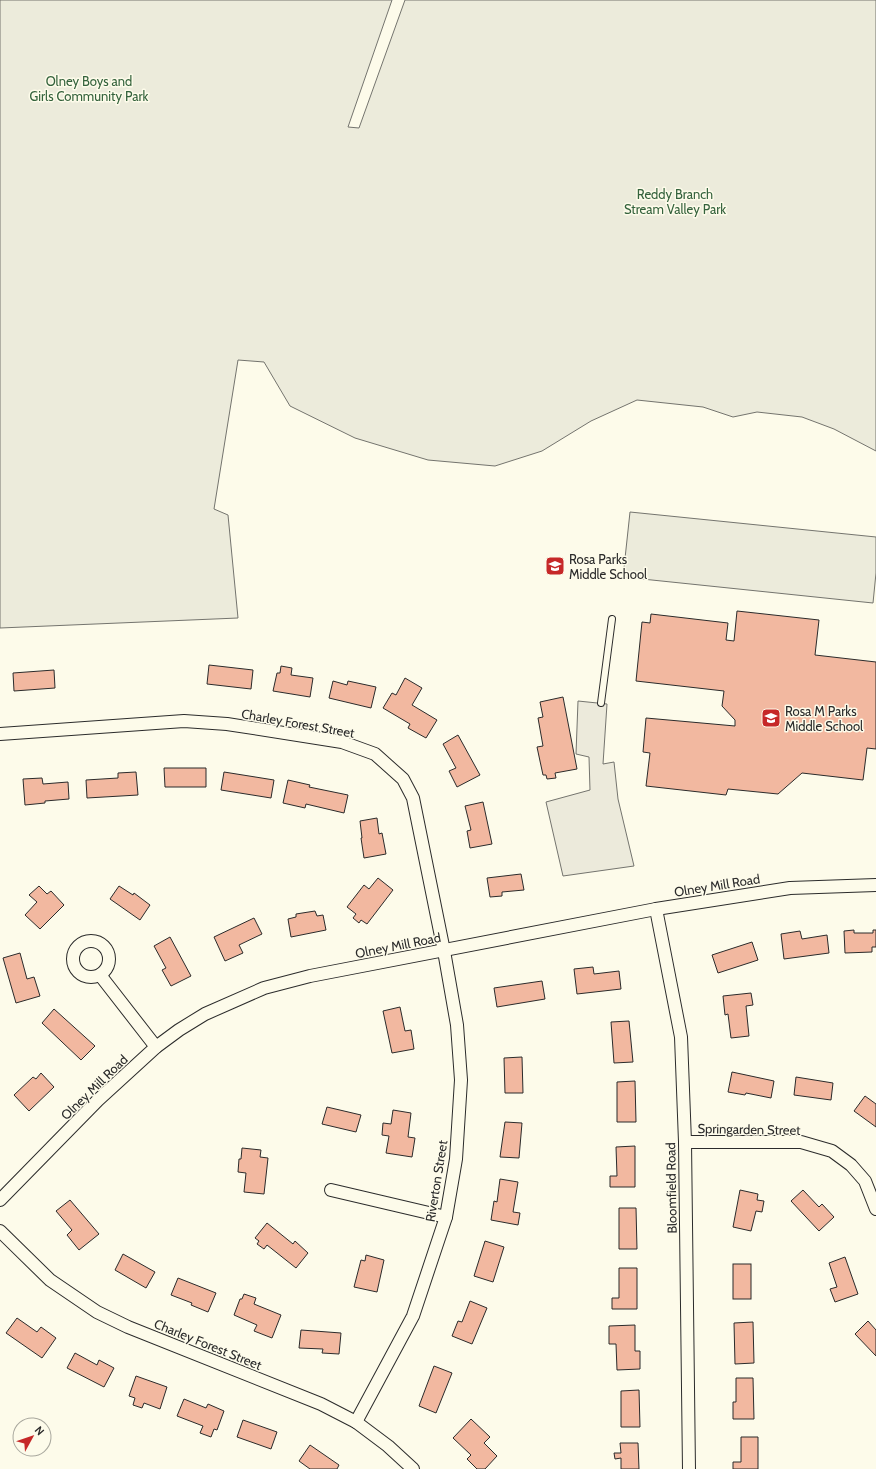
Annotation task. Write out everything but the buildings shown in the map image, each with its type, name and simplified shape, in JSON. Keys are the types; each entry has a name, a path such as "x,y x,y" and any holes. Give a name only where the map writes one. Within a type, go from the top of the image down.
{"street":[{"name":"Charley Forest Street","path":"0,734 184,721 227,724 342,742 375,754 403,779 413,798 444,951"},
{"name":"Olney Mill Road","path":"0,1200 98,1100 156,1047 205,1014 264,988 310,976 656,909 790,888 876,885"},
{"name":"Bloomfield Road","path":"656,909 681,1037 685,1142 689,1469"},
{"name":"Riverton Street","path":"356,1422 413,1316 446,1216 456,1159 461,1080 457,1025 444,951"},
{"path":"100,975 156,1047"},
{"name":"Springarden Street","path":"685,1142 801,1142 832,1152 851,1165 865,1181 876,1209"},
{"path":"331,1190 446,1216"},
{"name":"Charley Forest Street","path":"0,1231 50,1280 97,1312 128,1327 321,1404 356,1422 388,1446 413,1469"}],"lane":[{"path":"601,703 612,619"}],"green space":[{"name":"Reddy Branch Stream Valley Park","path":"0,0 392,0 348,127 359,128 405,0 876,0 876,451 834,429 802,417 757,412 733,417 703,407 637,400 591,421 542,451 495,466 428,460 355,438 290,406 264,362 238,360 214,509 228,515 238,618 0,628"},
{"path":"630,512 876,537 876,573 873,603 623,577"}],"shaded area":[{"path":"578,701 607,704 603,764 614,762 618,799 634,866 563,876 546,802 590,790 589,757 576,754"}],"place":[{"name":"Rosa Parks Middle School","path":"555,566"},
{"name":"Rosa M Parks Middle School","path":"771,718"}],"park label":[{"name":"Olney Boys and Girls Community Park","path":"89,88"}]}
